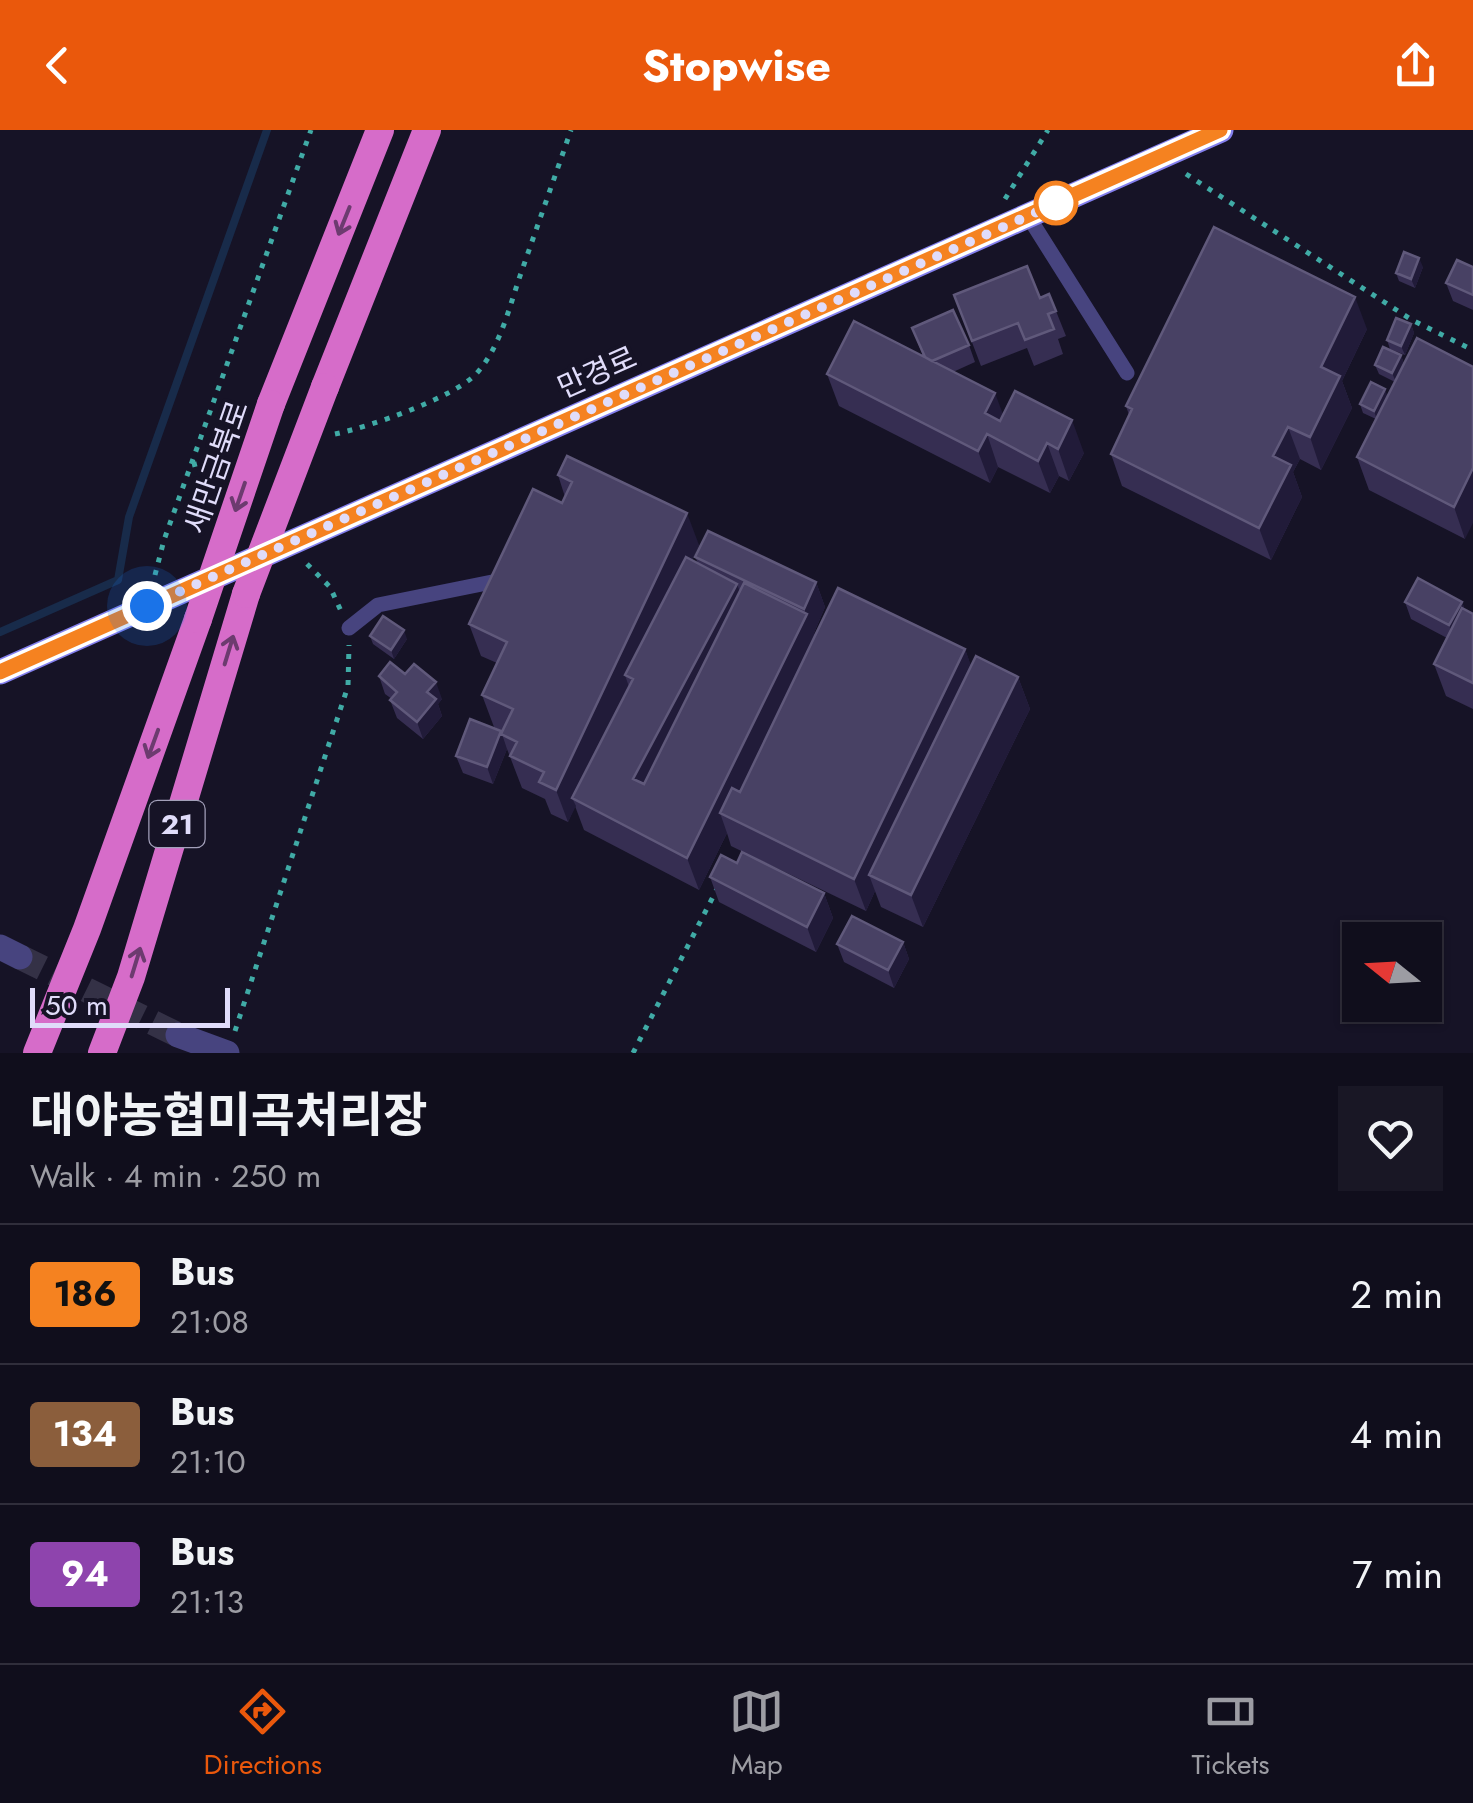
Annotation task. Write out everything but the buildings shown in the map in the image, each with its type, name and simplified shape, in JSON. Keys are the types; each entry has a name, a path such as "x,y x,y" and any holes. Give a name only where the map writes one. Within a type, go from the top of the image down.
{"highway":[{"name":"새만금북로","path":"37,1053 87,929 271,404 380,130"},
{"name":"21","path":"102,1053 131,977 246,594 427,130"}],"main road":[{"name":"만경로","path":"0,672 1220,130"}],"street":[{"path":"178,1035 230,1044"}],"lane":[{"path":"1028,216 1127,373"},
{"path":"349,628 378,605 492,582"}],"path":[{"path":"147,606 164,540 311,130"},
{"path":"330,435 364,428 474,377 490,355 512,302 571,130"},
{"path":"996,231 1006,194 1048,130"},
{"path":"1163,154 1175,167 1412,320 1473,350"},
{"path":"192,465 243,452"},
{"path":"230,1044 348,686 349,628 330,587 287,545"},
{"path":"632,1053 721,880"}],"waterway":[{"path":"0,632 118,580 129,517 267,130"}],"tunnel":[{"path":"20,957 178,1035"}],"bus line":[{"name":"186","path":"0,672 1220,130"}],"route":[{"path":"147,606 1062,201 1056,203"}]}
